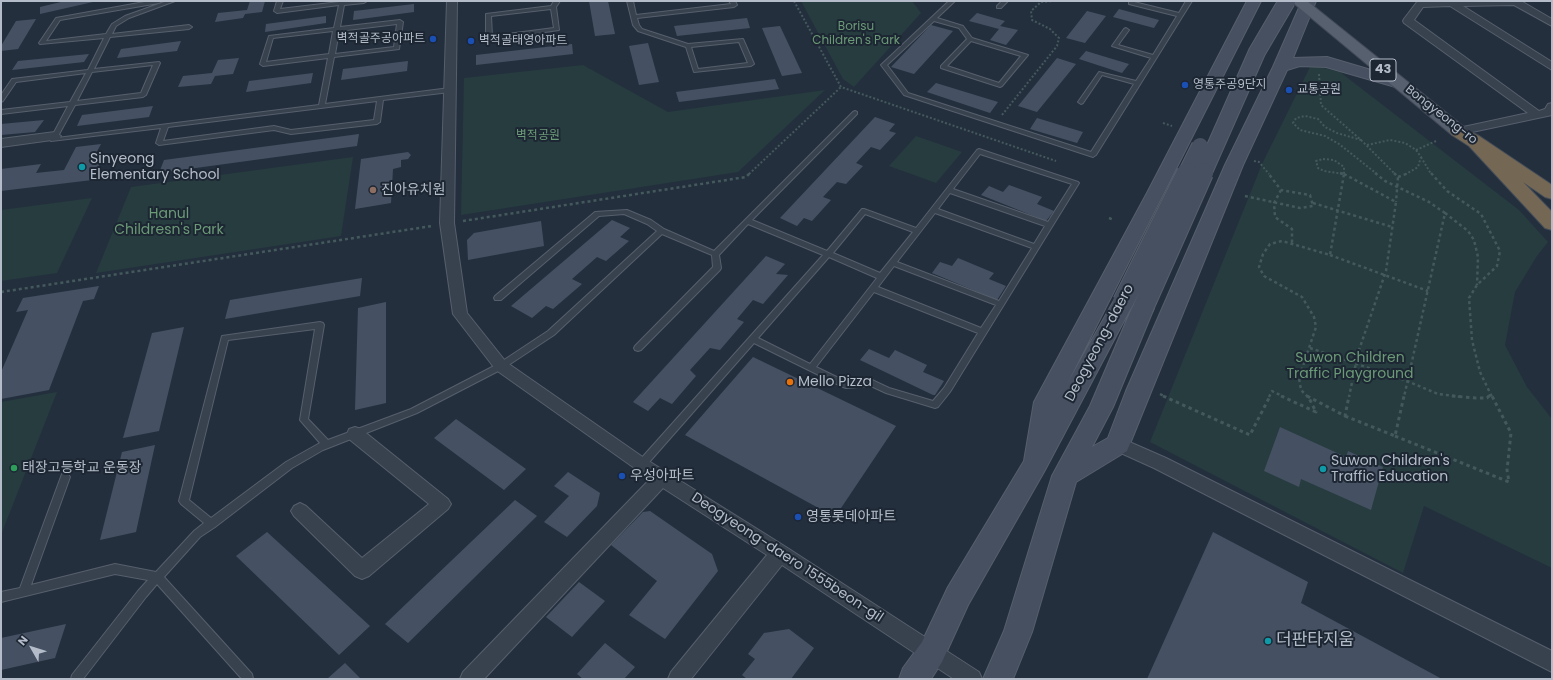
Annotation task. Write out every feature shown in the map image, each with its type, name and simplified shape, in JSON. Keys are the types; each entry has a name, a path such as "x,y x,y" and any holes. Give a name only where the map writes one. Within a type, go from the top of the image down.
{"highway":[{"name":"Bongyeong-ro","path":"1466,136 1552,193"},
{"path":"1466,136 1552,224"}],"main road":[{"path":"1036,463 1046,402 1156,193 1254,1"},
{"name":"Deogyeong-daero","path":"998,679 1018,632 1065,476 1101,407 1133,305 1247,50 1274,1"},
{"name":"Deogyeong-daero","path":"914,679 932,652 958,596 1036,463 1133,305 1257,52 1287,1"},
{"path":"1065,476 1118,444 1138,391 1234,165 1281,67 1305,4"},
{"name":"Bongyeong-ro","path":"1305,4 1399,83 1466,136"},
{"path":"1281,67 1298,61 1327,62 1399,83"}],"street":[{"name":"Deogyeong-daero 1555beon-gil","path":"452,1 447,223 460,314 501,366 641,465 780,553 972,679"},
{"path":"1538,114 1408,21 1420,4 1516,2 1552,23"},
{"path":"1452,3 1552,66"},
{"path":"1466,136 1548,112 1552,106"},
{"path":"1,143 54,136"},
{"path":"300,511 362,570 442,504 355,434"},
{"path":"1118,444 1160,463 1439,603 1552,662"},
{"path":"470,679 662,478"},
{"path":"678,679 780,553"}],"lane":[{"path":"114,8 117,1"},
{"path":"162,1 114,8 58,19 42,43 188,27"},
{"path":"172,1 127,17 114,25 106,36 52,140 450,90"},
{"path":"280,1 277,11 342,2 364,1"},
{"path":"554,7 488,15 489,38 557,29 554,7 557,1"},
{"path":"630,1 636,25 640,30 688,46 741,40 751,64 696,71 688,46"},
{"path":"634,17 734,4 732,1"},
{"path":"952,1 884,66 906,94 1093,155 1189,1"},
{"path":"999,8 1005,1"},
{"path":"1132,1 1131,3 1180,16"},
{"path":"322,106 342,2"},
{"path":"933,19 961,27 970,39 1025,56 1000,85 943,67 970,39"},
{"path":"400,22 397,48 332,56 263,64 271,37 400,22"},
{"path":"1126,30 1115,46 1154,57"},
{"path":"1,100 14,80 157,63 143,95 1,112"},
{"path":"1081,102 1102,73 1138,83"},
{"path":"165,126 159,143 274,128 291,132 376,122 380,99"},
{"path":"715,254 855,113"},
{"path":"752,339 811,368 846,385 872,383 886,390 935,405 947,390 1076,183 979,151 811,368"},
{"path":"949,190 1049,225"},
{"path":"934,210 1036,247"},
{"path":"641,465 828,254 864,211 918,231"},
{"path":"498,298 597,214 625,212 649,222 661,231 715,254"},
{"path":"747,221 882,276"},
{"path":"76,679 157,576 193,538 289,465 327,444 414,411 501,366 551,333 661,231"},
{"path":"638,348 717,268 715,254"},
{"path":"893,263 1000,304"},
{"path":"873,288 983,332"},
{"path":"212,524 184,501 224,338 320,325 304,420 327,444"},
{"path":"24,591 65,478"},
{"path":"1,597 115,569 157,576 248,678 247,679"}],"path":[{"path":"1319,67 1321,105 1331,115 1357,135 1398,177 1396,202 1384,275 1356,364 1344,416"},
{"path":"1361,140 1337,133 1325,127 1318,119 1305,116 1296,118 1293,124 1300,130 1325,136 1350,152 1364,166 1385,180 1429,202 1445,212 1468,230 1474,240 1478,257 1477,286"},
{"path":"1163,123 1172,126"},
{"path":"1367,145 1390,140 1405,143 1416,150 1431,174 1447,191 1481,214 1500,251 1497,266 1477,286 1469,298 1472,340 1480,372 1511,433 1507,470 1509,482 1344,416 1309,398 1301,390 1299,378 1316,327 1314,317 1302,296 1264,276 1259,267 1263,254 1270,244 1282,241 1330,255 1428,291"},
{"path":"1416,150 1436,141"},
{"path":"1398,177 1410,173 1418,167 1421,157"},
{"path":"1330,255 1344,174 1344,167 1334,160 1323,159 1316,162 1318,168 1324,171 1344,174 1396,202"},
{"path":"1245,196 1300,208 1313,206 1310,195 1281,190 1259,162 1254,160"},
{"path":"1281,190 1274,203 1275,217 1292,229 1292,244"},
{"path":"1312,202 1392,227"},
{"path":"1395,436 1445,212"},
{"path":"1109,218 1114,220"},
{"path":"1310,348 1407,381 1438,394 1487,398 1492,393"},
{"path":"1160,394 1250,435 1272,391 1316,412 1309,398"}],"green space":[{"name":"Borisu Children's Park","path":"801,1 912,1 921,13 854,87 843,79"},
{"name":"벽적공원","path":"583,65 668,112 825,90 738,172 461,215 464,78"},
{"name":"Suwon Children Traffic Playground","path":"1310,67 1319,67 1340,72 1519,210 1548,242 1537,256 1515,292 1505,345 1527,387 1552,419 1552,568 1424,506 1403,573 1150,442 1262,164"},
{"path":"916,136 962,152 936,183 889,166"},
{"name":"Hanul Childresn's Park","path":"353,157 341,236 96,273 131,187"},
{"path":"92,198 57,273 1,281 1,210"},
{"name":"태장고등학교 운동장","path":"57,392 1,535 1,402"}],"building":[{"path":"65,1 93,2 40,14 40,7"},
{"path":"250,1 265,1 262,12 245,14 243,18 215,22 218,13 247,10"},
{"path":"589,1 608,1 615,34 595,36"},
{"path":"414,4 414,12 353,20 354,11"},
{"path":"1119,9 1159,20 1154,28 1113,17"},
{"path":"1087,11 1106,16 1085,43 1066,38"},
{"path":"977,13 1005,21 1000,26 1018,30 1006,45 990,40 999,29 969,21"},
{"path":"326,16 326,23 265,32 266,24"},
{"path":"747,18 750,28 677,36 674,26"},
{"path":"36,19 18,49 1,51 1,46 16,21"},
{"path":"931,25 953,31 914,74 891,67"},
{"path":"780,26 802,73 782,76 762,28"},
{"path":"181,41 177,51 117,58 121,49"},
{"path":"648,43 659,82 639,85 629,46"},
{"path":"572,44 573,54 476,65 476,55"},
{"path":"1086,51 1129,64 1122,73 1079,59"},
{"path":"89,54 84,62 12,70 18,61"},
{"path":"239,58 233,74 215,76 211,84 178,87 183,76 212,73 218,60"},
{"path":"1057,58 1076,64 1037,112 1018,106"},
{"path":"408,61 407,71 341,80 343,69"},
{"path":"313,73 311,83 246,92 249,81"},
{"path":"775,79 779,89 679,102 676,92"},
{"path":"936,83 998,102 990,113 927,92"},
{"path":"153,106 149,117 77,126 82,115"},
{"path":"875,117 895,124 889,131 896,133 880,150 871,147 856,163 863,166 846,184 837,182 823,197 831,200 812,221 804,218 797,226 780,218"},
{"path":"1037,118 1083,132 1077,143 1030,129"},
{"path":"44,120 35,132 1,135 1,124"},
{"path":"359,134 357,146 159,173 164,160"},
{"name":"Sinyeong Elementary School","path":"101,144 94,157 104,155 92,180 1,191 1,169 41,164 36,173 64,170 76,147"},
{"path":"408,152 411,155 408,159 401,160 401,167 393,169 391,203 355,209 361,159"},
{"path":"1009,185 1042,197 1037,204 1054,211 1046,221 981,195 989,186 1003,192"},
{"path":"612,220 630,228 620,237 629,241 606,261 597,257 572,279 582,284 553,309 546,306 532,318 511,306"},
{"path":"541,221 544,246 468,260 467,240 474,233"},
{"path":"766,256 785,264 776,274 788,275 763,304 753,300 737,319 744,322 720,350 710,348 690,370 696,376 672,404 660,398 648,411 633,402"},
{"path":"958,258 994,273 989,279 1006,286 997,300 932,273 940,262 952,266"},
{"path":"362,278 360,296 225,319 230,300"},
{"path":"99,286 94,299 83,301 49,390 1,399 1,372 28,310 16,312 23,298"},
{"path":"386,302 386,403 355,410 358,308"},
{"path":"184,327 159,431 123,438 152,333"},
{"path":"869,349 889,358 895,350 927,365 923,372 944,381 935,395 933,395 860,360"},
{"path":"753,357 896,426 835,517 685,435"},
{"path":"456,419 526,469 504,490 434,438"},
{"name":"Suwon Children's Traffic Education","path":"1280,427 1346,457 1348,451 1383,467 1371,510 1301,479 1299,487 1264,471"},
{"path":"155,445 136,532 100,540 122,452"},
{"path":"568,472 600,493 597,506 567,537 544,522 569,496 554,486"},
{"path":"515,500 537,516 408,643 385,624"},
{"path":"650,511 712,554 718,571 665,639 629,615 657,581 611,545 643,512"},
{"path":"267,532 370,626 339,655 236,556"},
{"name":"더판타지움","path":"1213,532 1308,582 1301,603 1442,679 1147,679"},
{"path":"579,582 605,601 572,637 546,617"},
{"path":"66,624 55,658 1,670 1,638"},
{"path":"789,629 814,648 791,679 747,679 742,675 755,659 748,654 764,633"},
{"path":"605,643 635,667 624,679 583,679 577,674"},
{"path":"345,663 361,679 327,679"}],"place":[{"name":"벽적골주공아파트","path":"433,39"},
{"name":"벽적골태영아파트","path":"471,41"},
{"name":"영통주공9단지","path":"1185,85"},
{"name":"교통공원","path":"1289,90"},
{"name":"Sinyeong Elementary School","path":"82,167"},
{"name":"진아유치원","path":"373,190"},
{"name":"Mello Pizza","path":"790,382"},
{"name":"태장고등학교 운동장","path":"14,468"},
{"name":"Suwon Children's Traffic Education","path":"1323,469"},
{"name":"우성아파트","path":"622,476"},
{"name":"영통롯데아파트","path":"798,517"},
{"name":"더판타지움","path":"1268,641"}]}
